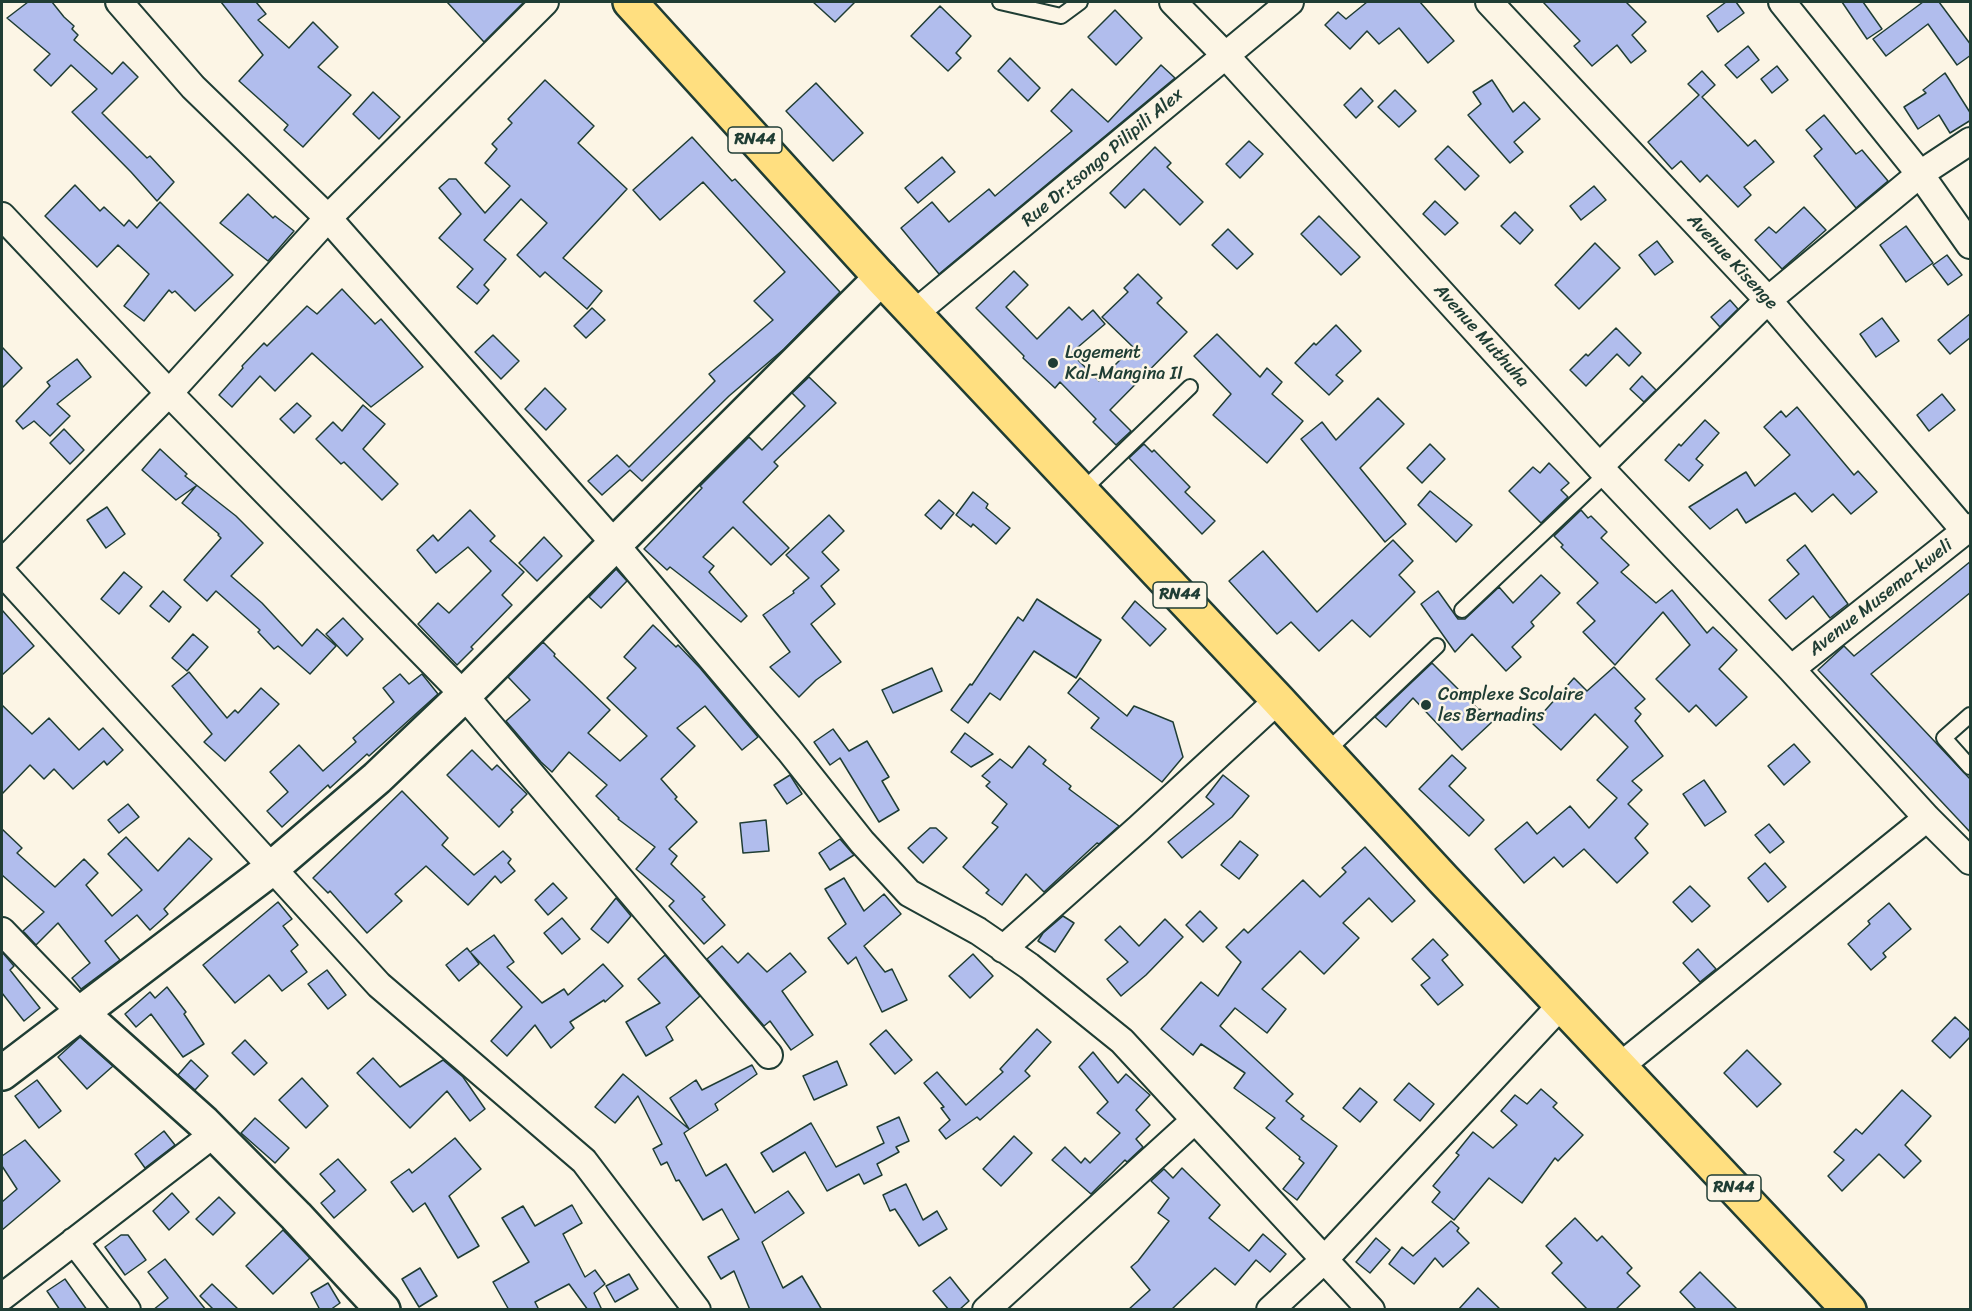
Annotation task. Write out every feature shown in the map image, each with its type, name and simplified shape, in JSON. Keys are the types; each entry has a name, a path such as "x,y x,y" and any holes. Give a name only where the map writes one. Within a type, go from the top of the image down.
{"main road":[{"name":"RN44","path":"630,2 881,278 1619,1067 1850,1310"}],"street":[{"path":"119,2 193,87 328,218 615,543 789,750 862,842 909,893 978,931 1029,966 1122,1041 1371,1310"},
{"path":"2,563 169,393 328,218 545,2"},
{"name":"Avenue Muthuha","path":"1173,2 1226,56 1603,470 1791,669 1927,818 1971,861"},
{"name":"Rue Dr.tsongo Pilipili Alex","path":"915,313 1290,2"},
{"name":"Avenue Kisenge","path":"1489,2 1768,300 1968,529"},
{"path":"1782,2 1920,174 1971,245"},
{"path":"1603,470 1768,300 1920,174 1971,141"},
{"path":"2,216 169,393 464,695 769,1055"},
{"path":"2,1073 272,868 377,778 464,695 881,278"},
{"name":"Avenue Musema-kweli","path":"1791,669 1968,529"},
{"path":"2,572 379,985 584,1161 697,1310"},
{"path":"1003,949 1140,828 1278,700"},
{"path":"1619,1067 1927,818"},
{"path":"2,931 81,1012 215,1133 383,1310"},
{"path":"1270,1310 1323,1260 1562,1004"},
{"path":"986,1310 1195,1120"},
{"path":"2,1297 215,1133"},
{"path":"74,1241 127,1310"}],"lane":[{"path":"1000,2 1061,16 1080,2"},
{"path":"1082,491 1190,387"},
{"path":"1462,610 1603,470"},
{"path":"1326,752 1437,646"},
{"path":"1971,715 1944,738 1971,766"}],"building":[{"path":"28,2 52,2 74,26 72,29 78,35 74,40 112,74 123,62 138,77 102,113 147,158 150,156 174,182 157,201 72,112 97,89 71,65 51,86 34,70 50,54 7,18"},
{"path":"221,2 256,2 266,14 258,20 289,48 313,22 338,47 318,67 351,95 303,147 284,130 288,125 239,81 263,55"},
{"path":"447,2 524,2 484,42"},
{"path":"813,2 855,2 835,22"},
{"path":"1367,2 1420,2 1454,41 1428,63 1399,28 1379,44 1367,31 1350,49 1325,25 1338,12 1346,19"},
{"path":"1543,2 1626,2 1646,22 1632,35 1646,51 1631,63 1617,45 1592,66 1574,46 1580,41"},
{"path":"1726,2 1736,2 1744,13 1718,32 1707,16"},
{"path":"1842,2 1863,2 1882,29 1867,39"},
{"path":"1923,2 1939,2 1971,45 1971,55 1957,65 1928,24 1886,56 1873,39"},
{"path":"940,6 971,36 956,53 961,58 948,71 911,36"},
{"path":"1115,10 1142,38 1116,65 1088,37"},
{"path":"1748,46 1759,60 1737,78 1725,65"},
{"path":"1010,58 1040,88 1028,101 998,71"},
{"path":"1161,65 1175,78 939,274 901,228 932,202 949,222 989,189 995,196 1072,131 1051,111 1072,89 1108,122"},
{"path":"1777,66 1788,80 1772,93 1761,79"},
{"path":"1702,71 1715,85 1702,97 1748,146 1755,140 1774,162 1744,187 1751,195 1738,207 1707,175 1700,182 1681,161 1672,169 1648,142 1699,95 1688,84"},
{"path":"1945,73 1971,114 1971,120 1950,133 1939,115 1918,129 1904,107 1926,93 1923,90"},
{"path":"545,80 594,126 578,143 627,189 563,258 602,291 587,309 545,272 540,277 517,255 547,223 521,199 484,240 506,259 484,285 489,290 477,304 457,287 473,269 439,238 461,214 439,188 449,179 456,179 485,213 510,186 485,163 497,149 492,144 512,123 508,119"},
{"path":"1492,80 1513,112 1524,102 1540,119 1514,142 1523,152 1510,163 1468,115 1481,104 1473,92"},
{"path":"816,83 863,133 833,161 786,111"},
{"path":"1361,88 1373,101 1356,118 1344,105"},
{"path":"1395,90 1416,111 1399,127 1378,107"},
{"path":"373,92 400,117 379,139 353,114"},
{"path":"1824,115 1856,154 1862,150 1888,181 1856,208 1814,156 1822,149 1806,130"},
{"path":"692,137 732,181 735,179 840,292 784,349 729,396 642,481 630,470 602,495 588,481 617,455 629,467 715,381 709,374 773,320 754,301 785,272 703,182 660,220 633,190"},
{"path":"1249,141 1263,154 1240,178 1226,164"},
{"path":"1448,146 1479,176 1465,190 1435,159"},
{"path":"1155,147 1171,163 1167,167 1203,202 1180,225 1144,189 1125,208 1110,193"},
{"path":"942,157 955,172 918,203 905,188"},
{"path":"75,185 100,211 104,207 124,226 129,220 137,228 160,202 233,275 195,311 175,291 172,293 169,290 144,321 124,306 149,274 118,245 97,267 45,216"},
{"path":"1594,186 1606,200 1581,220 1570,206"},
{"path":"248,194 273,218 275,216 294,231 268,261 220,223"},
{"path":"1435,201 1458,223 1445,235 1423,214"},
{"path":"1804,207 1826,230 1782,269 1755,240 1769,227 1776,233"},
{"path":"1515,212 1533,230 1520,244 1501,226"},
{"path":"1319,216 1360,257 1341,275 1301,234"},
{"path":"1906,226 1933,263 1906,282 1880,245"},
{"path":"1228,229 1253,254 1237,269 1212,245"},
{"path":"1657,241 1673,262 1655,275 1639,255"},
{"path":"1595,243 1620,268 1579,309 1555,285"},
{"path":"1947,255 1962,275 1948,285 1933,265"},
{"path":"1014,271 1028,285 1006,307 1037,339 1069,307 1082,320 1093,310 1105,324 1071,353 1099,381 1133,347 1102,317 1128,292 1124,288 1138,274 1162,298 1157,303 1187,332 1110,410 1131,431 1116,445 1093,422 1096,419 1060,382 1055,388 976,308"},
{"path":"342,289 375,324 381,319 423,367 371,407 312,353 275,391 260,376 232,407 219,395 264,343 267,346 307,306 317,314"},
{"path":"1730,300 1738,309 1720,327 1711,317"},
{"path":"592,308 605,320 586,338 574,326"},
{"path":"1971,313 1971,337 1950,354 1938,340"},
{"path":"1882,318 1899,341 1876,357 1860,334"},
{"path":"1336,325 1361,351 1336,375 1343,381 1329,395 1295,363"},
{"path":"1616,328 1641,353 1629,366 1617,354 1586,386 1570,370"},
{"path":"1217,334 1260,377 1267,368 1282,382 1272,394 1303,421 1267,463 1213,415 1231,394 1194,356"},
{"path":"493,335 519,361 501,379 475,352"},
{"path":"2,347 22,368 2,388"},
{"path":"77,359 91,377 57,404 70,416 50,436 34,421 23,429 16,421 50,386 47,382"},
{"path":"1642,376 1656,390 1644,402 1630,389"},
{"path":"809,377 836,403 774,462 778,466 743,502 789,548 771,565 733,527 703,557 714,566 709,572 747,616 741,622 670,567 667,570 644,549 702,488 700,486 749,437 762,450 805,406 792,393"},
{"path":"545,388 566,409 546,430 525,409"},
{"path":"1942,394 1955,410 1929,431 1917,415"},
{"path":"1378,398 1404,424 1360,468 1406,524 1385,542 1301,439 1322,422 1336,440"},
{"path":"297,403 311,416 294,433 280,419"},
{"path":"363,405 385,424 363,449 398,484 382,500 344,462 341,464 316,439 333,422 342,431"},
{"path":"1797,407 1854,475 1858,471 1877,492 1851,514 1833,494 1812,512 1795,493 1746,523 1737,509 1710,529 1689,507 1746,472 1755,486 1790,455 1764,427 1781,411 1786,417"},
{"path":"1705,420 1719,433 1696,459 1703,465 1689,481 1665,460"},
{"path":"64,429 84,450 70,464 50,443"},
{"path":"1144,444 1152,452 1154,450 1190,487 1185,492 1215,521 1202,534 1129,458"},
{"path":"1430,444 1445,459 1422,483 1407,468"},
{"path":"160,449 187,474 185,476 236,516 263,543 231,576 262,603 302,646 317,629 336,646 310,674 278,646 274,649 258,632 260,630 216,591 207,601 184,580 221,538 182,503 196,486 176,500 142,470"},
{"path":"1549,463 1569,483 1561,490 1568,497 1541,523 1509,491 1533,467 1540,473"},
{"path":"1430,491 1472,525 1456,542 1418,505"},
{"path":"973,492 988,504 986,508 1010,528 996,544 973,524 971,527 956,515"},
{"path":"939,500 954,513 941,529 925,515"},
{"path":"107,507 125,534 106,548 87,520"},
{"path":"470,510 495,536 490,541 524,572 502,595 512,605 471,647 473,649 457,665 418,624 438,603 449,613 491,571 468,547 436,573 417,550 433,535 438,541"},
{"path":"1581,510 1588,518 1591,516 1607,532 1601,538 1629,565 1621,572 1656,603 1672,590 1707,633 1713,627 1737,650 1719,669 1747,697 1716,726 1696,705 1689,712 1656,679 1690,645 1663,612 1615,665 1583,632 1595,621 1577,603 1598,583 1561,547 1563,545 1554,536"},
{"path":"829,515 844,531 822,552 839,570 821,586 835,604 811,624 841,662 816,680 799,697 770,667 790,652 763,615 794,593 793,591 809,578 786,555"},
{"path":"544,537 562,556 537,581 519,563"},
{"path":"1393,540 1413,561 1399,575 1415,592 1370,637 1352,620 1319,651 1291,622 1277,634 1229,581 1263,551 1317,612"},
{"path":"1805,545 1848,604 1830,618 1813,596 1786,619 1769,600 1799,574 1787,560"},
{"path":"1971,561 1971,592 1871,674 1971,780 1971,833 1818,670 1844,646 1854,656"},
{"path":"616,569 627,581 601,608 589,597"},
{"path":"124,572 142,587 119,614 101,599"},
{"path":"1541,575 1560,593 1531,622 1534,626 1512,647 1521,657 1506,671 1472,634 1455,652 1421,604 1438,591 1458,619 1465,619 1499,587 1513,603"},
{"path":"163,591 181,607 169,622 150,606"},
{"path":"1037,599 1101,640 1076,678 1034,651 1000,700 990,693 968,723 951,710 970,684 972,685 1018,617 1023,621"},
{"path":"1135,601 1166,629 1150,646 1122,618"},
{"path":"2,610 34,646 2,675"},
{"path":"343,618 363,639 347,656 326,634"},
{"path":"653,625 676,647 678,645 700,668 758,737 742,750 705,706 677,728 695,746 661,779 677,797 675,799 697,822 669,849 677,856 671,864 705,897 702,899 725,925 704,944 669,906 674,901 636,869 655,847 618,819 596,796 607,785 569,752 552,772 506,721 530,700 508,677 543,642 555,654 554,656 610,710 588,733 620,761 647,736 607,698 636,668 624,657"},
{"path":"193,634 208,647 187,671 172,658"},
{"path":"1432,663 1493,721 1462,750 1413,698 1386,727 1375,717"},
{"path":"1614,667 1645,699 1635,708 1641,714 1635,721 1663,756 1632,781 1642,790 1628,804 1648,824 1635,838 1648,853 1617,883 1584,849 1563,867 1554,857 1524,883 1495,849 1527,822 1537,834 1570,806 1589,828 1617,798 1597,780 1628,747 1595,714 1561,750 1533,724 1574,678 1587,691"},
{"path":"932,668 942,691 893,713 882,690"},
{"path":"189,672 227,718 235,710 238,713 261,688 279,704 225,761 204,742 212,734 172,686"},
{"path":"400,674 409,684 422,674 438,694 369,756 367,754 330,788 328,785 282,827 267,811 288,792 270,772 299,745 323,771 356,742 353,738 394,702 383,688"},
{"path":"1080,678 1127,716 1134,706 1173,722 1183,757 1162,782 1091,728 1099,718 1068,693"},
{"path":"2,705 32,734 49,718 79,750 103,728 123,750 107,765 104,761 73,789 54,769 44,779 30,765 2,794"},
{"path":"833,729 849,751 867,741 889,777 882,781 899,810 879,822 840,758 830,765 814,742"},
{"path":"965,733 993,754 971,767 951,752"},
{"path":"1794,744 1810,762 1784,785 1768,766"},
{"path":"1029,746 1046,760 1043,764 1071,786 1069,789 1119,826 1044,892 1026,874 1002,905 986,893 989,890 963,867 998,827 992,823 1007,804 986,786 990,782 982,776 1000,759 1012,768"},
{"path":"472,750 492,770 497,765 527,794 511,810 513,812 499,827 447,775"},
{"path":"1452,755 1466,768 1449,786 1484,820 1469,836 1419,789"},
{"path":"790,775 802,794 787,804 774,785"},
{"path":"1223,775 1249,796 1232,817 1182,858 1168,842 1214,804 1206,797"},
{"path":"1704,780 1726,812 1705,826 1683,794"},
{"path":"402,791 448,838 442,845 474,875 503,851 511,859 508,863 515,871 501,883 495,876 468,905 426,866 395,894 402,901 367,933 330,891 328,893 313,878"},
{"path":"128,804 139,817 119,833 108,820"},
{"path":"766,820 769,851 743,853 740,823"},
{"path":"1769,824 1784,842 1770,853 1755,835"},
{"path":"930,828 936,828 947,838 923,863 908,848"},
{"path":"2,829 22,848 17,853 55,887 84,859 98,873 86,885 112,916 142,890 108,854 126,837 158,871 189,838 212,859 164,909 168,914 150,930 137,915 105,941 120,960 81,989 72,978 90,963 58,923 36,945 23,931 44,912 2,875"},
{"path":"840,839 854,855 830,870 819,853"},
{"path":"1240,841 1258,855 1239,879 1221,865"},
{"path":"1365,847 1415,901 1392,922 1369,898 1343,923 1359,938 1324,974 1300,951 1262,989 1286,1009 1267,1033 1235,1008 1220,1026 1293,1094 1286,1101 1304,1116 1301,1119 1337,1146 1297,1200 1283,1189 1304,1163 1266,1128 1275,1118 1234,1088 1245,1073 1201,1044 1193,1055 1161,1029 1201,982 1218,996 1241,962 1226,947 1244,929 1248,933 1303,880 1320,897 1346,872 1342,868"},
{"path":"1765,863 1786,887 1768,902 1748,878"},
{"path":"844,878 864,911 884,894 901,914 864,946 885,972 892,969 907,1000 882,1012 856,957 848,964 828,938 846,924 825,889"},
{"path":"553,883 567,898 548,915 535,900"},
{"path":"1690,886 1710,906 1692,922 1673,902"},
{"path":"616,898 631,916 608,943 591,929"},
{"path":"278,902 292,919 283,926 298,945 291,951 307,972 282,991 269,975 235,1003 203,965"},
{"path":"1889,903 1911,929 1883,953 1886,957 1871,970 1848,944 1870,924 1868,921"},
{"path":"1200,911 1217,928 1203,942 1186,925"},
{"path":"1063,916 1074,923 1055,952 1038,941 1043,933"},
{"path":"562,918 580,939 562,954 544,933"},
{"path":"1165,919 1183,937 1146,975 1121,996 1107,979 1128,962 1105,940 1120,926 1139,946"},
{"path":"494,935 514,962 507,967 542,1003 564,989 568,995 603,964 623,986 605,1002 604,1000 570,1022 574,1028 551,1048 535,1025 507,1056 491,1041 522,1007 471,953 479,964 459,981 446,965 467,948 470,952"},
{"path":"1433,939 1448,955 1442,960 1463,985 1438,1005 1421,985 1430,978 1412,959"},
{"path":"722,946 738,963 748,953 767,972 790,953 806,972 782,991 813,1035 791,1050 770,1021 764,1026 707,959"},
{"path":"1698,949 1716,969 1700,982 1683,963"},
{"path":"2,952 14,966 10,970 40,1008 24,1021 2,993"},
{"path":"973,954 993,976 970,998 949,976"},
{"path":"665,955 700,996 666,1027 673,1040 646,1056 626,1022 660,1003 638,979"},
{"path":"327,970 346,995 328,1009 308,984"},
{"path":"167,987 186,1012 184,1014 204,1044 183,1057 151,1014 136,1027 125,1014 150,992 155,998"},
{"path":"1955,1017 1971,1032 1971,1036 1950,1058 1932,1041"},
{"path":"1037,1029 1051,1042 1025,1071 1030,1076 980,1120 977,1117 946,1139 939,1130 950,1120 941,1108 944,1107 924,1083 937,1072 966,1105 1003,1072 1000,1069"},
{"path":"886,1030 912,1060 895,1074 870,1044"},
{"path":"80,1037 113,1066 87,1089 58,1057"},
{"path":"245,1040 267,1063 254,1075 232,1053"},
{"path":"1747,1050 1781,1084 1757,1107 1724,1073"},
{"path":"1093,1052 1118,1083 1126,1074 1150,1095 1136,1110 1150,1125 1136,1139 1143,1147 1127,1162 1125,1160 1091,1194 1052,1160 1065,1147 1081,1163 1085,1158 1090,1163 1120,1133 1097,1113 1108,1102 1079,1067"},
{"path":"373,1058 400,1087 443,1060 463,1077 485,1109 470,1121 447,1091 410,1128 357,1073"},
{"path":"191,1060 208,1076 195,1090 178,1075"},
{"path":"837,1061 847,1085 814,1100 803,1076"},
{"path":"752,1065 757,1074 715,1104 718,1110 684,1133 706,1176 726,1164 755,1213 788,1191 804,1213 762,1242 783,1288 802,1276 822,1310 750,1310 734,1271 721,1279 708,1257 739,1239 722,1209 703,1220 679,1180 676,1181 667,1162 661,1165 653,1149 662,1144 638,1096 615,1123 595,1107 623,1074 689,1129 670,1098 696,1080 702,1090"},
{"path":"302,1078 328,1106 306,1128 279,1100"},
{"path":"37,1080 61,1111 39,1128 15,1096"},
{"path":"1409,1083 1434,1104 1420,1121 1394,1100"},
{"path":"1360,1088 1377,1102 1360,1122 1343,1108"},
{"path":"1541,1089 1557,1103 1553,1107 1583,1135 1558,1161 1555,1158 1522,1203 1489,1178 1454,1220 1432,1202 1440,1192 1433,1186 1459,1155 1456,1153 1473,1132 1493,1148 1517,1125 1501,1111 1515,1095 1527,1104"},
{"path":"1902,1090 1931,1116 1905,1145 1921,1161 1904,1178 1879,1154 1842,1191 1828,1176 1844,1160 1834,1152 1856,1129 1862,1134"},
{"path":"899,1117 909,1141 896,1147 899,1152 877,1164 882,1175 864,1184 859,1174 827,1191 805,1152 773,1172 761,1153 811,1123 836,1167 884,1143 877,1127"},
{"path":"255,1118 289,1148 275,1163 241,1133"},
{"path":"164,1131 175,1145 145,1168 135,1154"},
{"path":"1014,1136 1032,1153 1001,1186 983,1169"},
{"path":"455,1138 481,1169 449,1196 479,1246 458,1258 425,1203 413,1212 391,1182 409,1169 412,1173"},
{"path":"25,1140 60,1181 2,1230 2,1202 17,1189 2,1166 2,1156"},
{"path":"338,1159 366,1190 334,1218 321,1203 335,1191 320,1174"},
{"path":"1182,1168 1220,1205 1209,1218 1249,1251 1263,1234 1286,1254 1270,1272 1256,1260 1235,1285 1215,1268 1171,1310 1128,1310 1150,1290 1131,1267 1169,1221 1158,1213 1169,1198 1151,1181 1164,1169 1173,1178"},
{"path":"906,1184 923,1220 937,1211 947,1229 919,1246 895,1209 890,1211 883,1195"},
{"path":"172,1193 189,1212 169,1230 153,1211"},
{"path":"219,1197 235,1213 213,1235 196,1219"},
{"path":"572,1205 582,1223 563,1234 585,1277 595,1270 605,1284 594,1293 602,1310 588,1310 569,1284 535,1302 539,1310 509,1310 493,1282 529,1262 502,1218 523,1206 535,1226"},
{"path":"1575,1218 1597,1241 1602,1236 1632,1268 1627,1273 1640,1286 1615,1310 1588,1310 1552,1273 1562,1263 1546,1246"},
{"path":"1451,1221 1469,1243 1443,1267 1435,1258 1414,1284 1389,1264 1402,1247 1413,1256"},
{"path":"283,1230 310,1258 273,1294 246,1266"},
{"path":"121,1235 128,1235 146,1260 125,1275 105,1247"},
{"path":"1376,1238 1390,1250 1370,1273 1356,1262"},
{"path":"165,1259 206,1310 153,1310 168,1298 148,1272"},
{"path":"420,1268 437,1296 419,1307 402,1279"},
{"path":"1700,1272 1738,1310 1697,1310 1680,1292"},
{"path":"629,1274 638,1289 615,1302 606,1286"},
{"path":"950,1277 969,1301 959,1310 949,1310 933,1291"},
{"path":"65,1279 87,1310 60,1310 47,1291"},
{"path":"328,1283 340,1303 330,1310 320,1310 311,1293"},
{"path":"212,1284 239,1310 214,1310 200,1296"},
{"path":"1478,1288 1501,1310 1458,1310"}],"place":[{"name":"Logement Kal-Mangina II","path":"1053,363"},
{"name":"Complexe Scolaire les Bernadins","path":"1426,705"}]}
